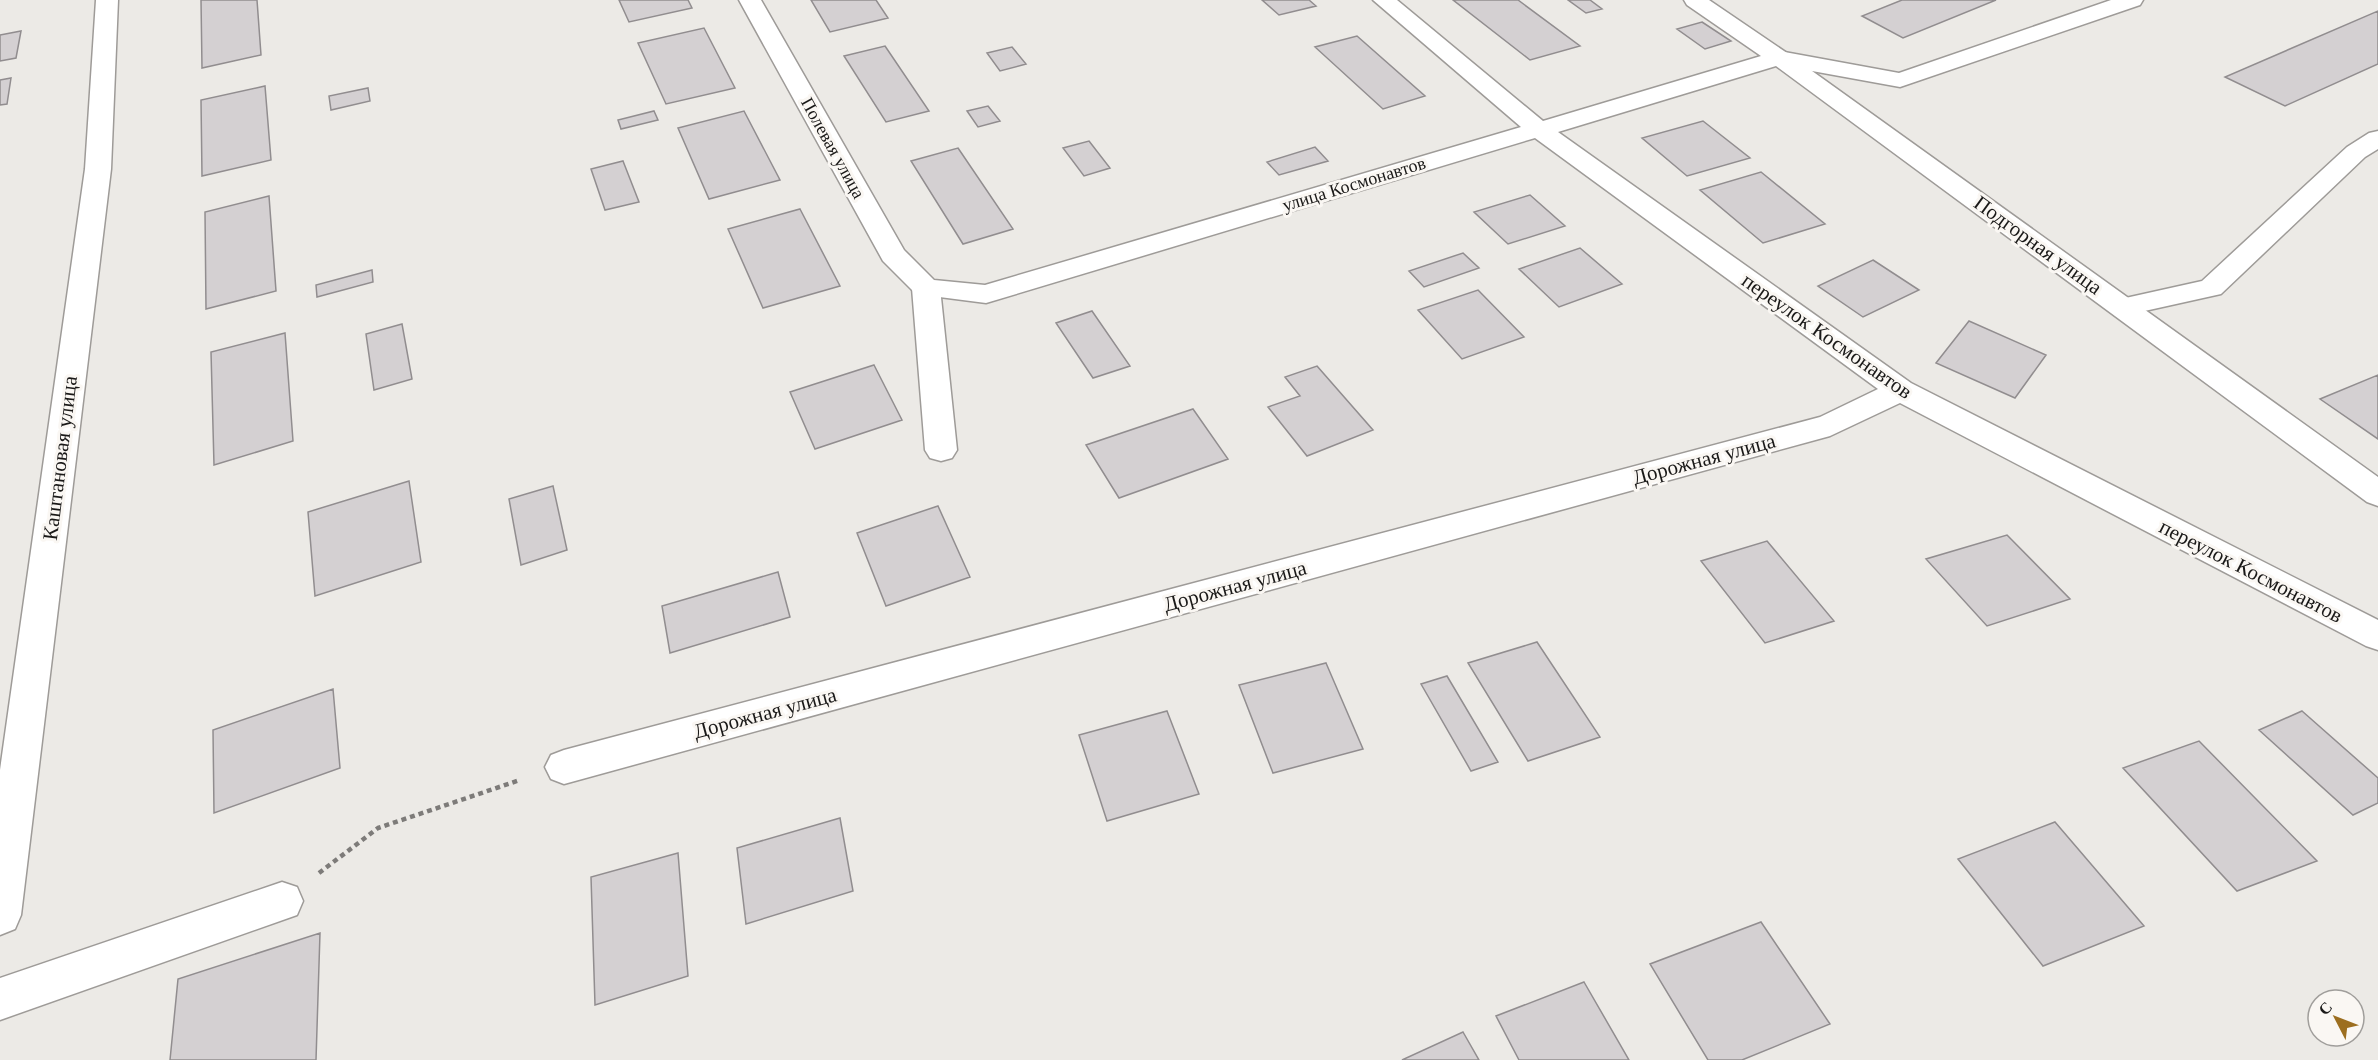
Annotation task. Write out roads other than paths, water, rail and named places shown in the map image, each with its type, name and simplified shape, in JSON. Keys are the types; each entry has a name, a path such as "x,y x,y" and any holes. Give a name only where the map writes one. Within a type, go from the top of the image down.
{"street":[{"name":"Каштановая улица","path":"0,915 98,169 107,0"},
{"name":"Полевая улица","path":"750,0 894,255 926,288"},
{"name":"переулок Космонавтов","path":"1384,0 1538,129 1900,390 2378,636"},
{"name":"Подгорная улица","path":"1695,0 1779,58 2378,494"},
{"path":"1779,58 1900,80 2132,0"},
{"name":"улица Космонавтов","path":"926,288 986,294 1779,58"},
{"path":"2122,307 2211,288 2356,152 2378,138"},
{"path":"926,288 941,450"},
{"name":"Дорожная улица","path":"564,767 1830,425 1900,390"},
{"path":"0,999 282,901"}]}
